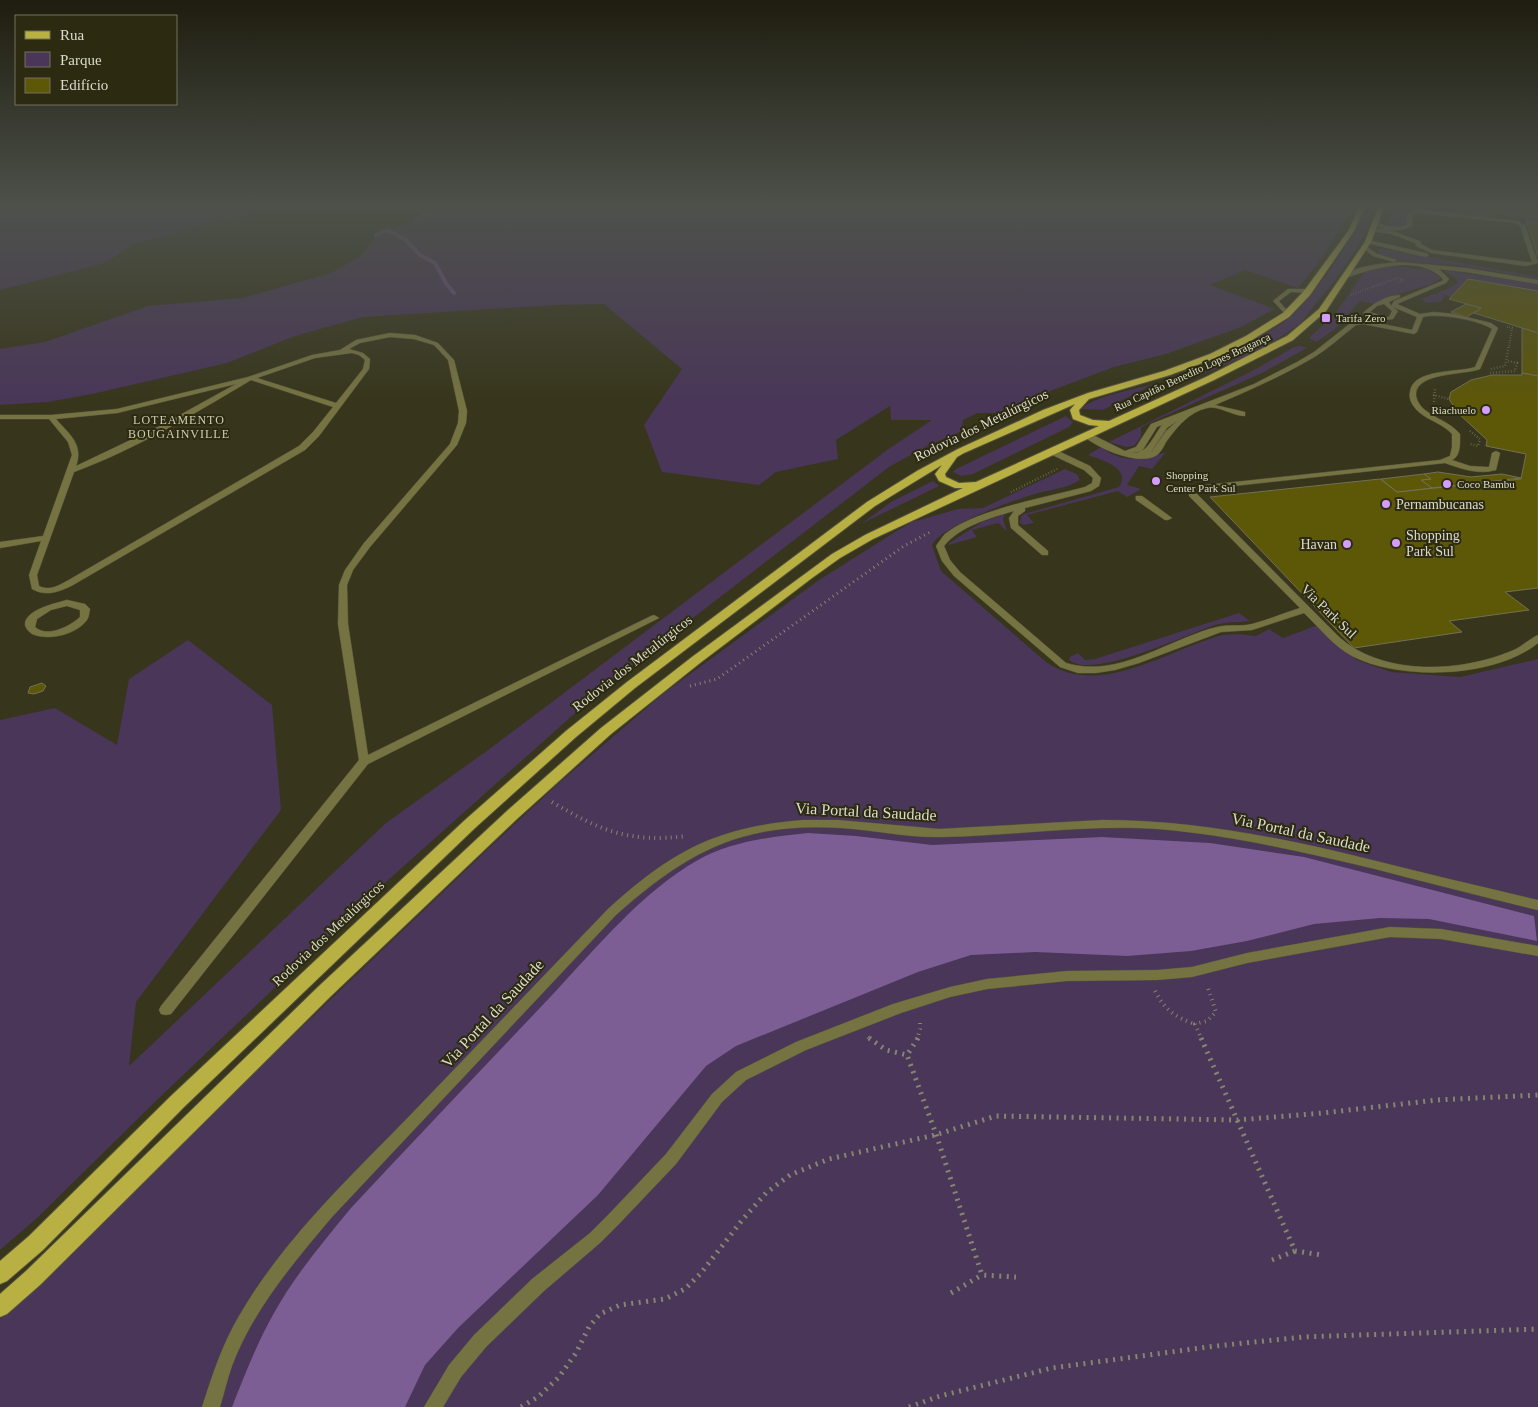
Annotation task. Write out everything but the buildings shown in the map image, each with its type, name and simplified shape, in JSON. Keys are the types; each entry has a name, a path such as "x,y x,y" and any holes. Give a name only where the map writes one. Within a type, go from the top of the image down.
{"main road":[{"name":"Rodovia dos Metalúrgicos","path":"0,1274 36,1243 178,1101 470,824 571,734 689,640 829,538 870,504 904,482 961,450 1046,412 1091,395 1167,374 1213,356 1249,338 1287,314 1309,290 1321,273"},
{"name":"Rua Capitão Benedito Lopes Bragança","path":"984,482 1211,378 1290,338 1322,311 1348,273"},
{"path":"1091,395 1076,406 1074,410 1076,417 1086,422 1098,424 1123,418"},
{"path":"961,450 943,469 940,474 942,479 958,486 984,482"},
{"path":"0,1307 40,1272 325,991 513,814 606,731 696,660 836,556 898,522 984,482"}],"street":[{"path":"1346,276 1352,273"},
{"path":"1439,273 1446,281 1396,302 1394,305 1422,315 1435,314 1486,323 1496,329 1478,368 1429,376 1419,381 1414,388 1414,397 1418,407 1449,427 1456,434 1455,454 1450,462 1475,469 1492,469 1496,453"},
{"path":"1482,273 1538,282"},
{"path":"1520,273 1538,276"},
{"path":"1287,314 1276,301 1290,290 1309,290"},
{"path":"1379,317 1387,304 1399,296 1414,295"},
{"path":"1407,298 1406,301 1422,315"},
{"path":"1387,304 1395,311 1391,318 1366,314 1375,305 1387,304"},
{"path":"1123,453 1139,449 1156,425 1256,385 1299,363 1316,353 1354,323 1363,322 1414,332 1422,315"},
{"path":"342,351 358,341 390,335 415,336 436,344 451,360 463,411 462,423 453,445 367,545 349,570 343,585 343,624 364,761"},
{"path":"0,417 51,417 116,411 250,378 314,356 342,351 360,354 368,360 368,364 338,406 310,441 288,458 70,583 54,590 40,590 33,582 33,575 76,455 75,449 67,436 51,417"},
{"path":"72,470 143,440 250,378 338,406"},
{"path":"1209,405 1242,414"},
{"path":"1086,435 1123,453 1140,457 1155,453 1185,414"},
{"path":"1051,451 1087,468 1095,474 1097,483"},
{"name":"Via Park Sul","path":"1450,462 1194,491 1306,609 1357,654 1376,661 1425,669 1452,669 1503,658 1525,650 1538,638"},
{"path":"994,514 1088,489 1097,483"},
{"path":"1016,513 1083,494 1090,491 1097,483"},
{"path":"1097,483 1031,498 958,530 946,537 940,544 940,549 946,561 961,578 1051,656 1070,668 1094,670 1111,668 1214,631 1252,627 1306,609"},
{"path":"1139,498 1168,518"},
{"path":"1032,504 1016,513 1012,521 1015,528 1045,553"},
{"path":"0,545 45,538"},
{"path":"54,590 58,605"},
{"path":"67,603 82,606 85,609 84,618 73,627 55,633 38,633 33,631 30,627 33,617 48,608 58,605 67,603"},
{"path":"166,1010 364,761 654,618"},
{"name":"Via Portal da Saudade","path":"211,1407 225,1360 241,1327 264,1290 328,1213 633,892 688,852 722,838 765,828 799,824 841,824 928,833 1106,824 1154,825 1291,844 1538,905"},
{"path":"434,1407 455,1371 480,1342 538,1285 614,1220 671,1159 717,1098 742,1076 801,1046 914,1002 959,990 1019,980 1067,976 1148,976 1201,970 1247,958 1390,932 1440,934 1538,951"}],"path":[{"path":"1486,371 1505,366 1507,361 1512,328 1503,326"},
{"path":"1489,373 1515,371 1517,363 1507,361"},
{"path":"1437,386 1433,399 1438,408"},
{"path":"1433,395 1449,399"},
{"path":"1466,431 1470,435"},
{"path":"1450,462 1465,461 1468,444 1478,446 1480,439"},
{"path":"550,801 590,825 606,832 624,836 659,839 689,836 713,830 722,838"},
{"path":"1148,976 1160,1001 1168,1011 1176,1018 1195,1024 1207,1021 1216,1012 1212,995 1201,970"},
{"path":"907,1055 913,1047 920,1029 920,1020 914,1002"},
{"path":"860,1023 868,1039 879,1047 887,1051 907,1055"},
{"path":"1195,1024 1295,1251"},
{"path":"907,1055 936,1134 982,1275"},
{"path":"521,1407 548,1390 562,1374 598,1316 614,1305 661,1300 684,1290 699,1275 743,1218 774,1186 792,1175 816,1165 936,1134 974,1120 996,1116 1238,1120 1323,1113 1427,1100 1538,1095"},
{"path":"1272,1260 1295,1251 1322,1254"},
{"path":"952,1293 982,1275 1016,1277"},
{"path":"909,1407 940,1396 1052,1368 1216,1346 1303,1337 1538,1329"}],"green space":[{"path":"0,273 67,273 0,290"},
{"path":"331,273 1239,273 1210,285 1275,309 1241,327 1166,354 1114,367 1053,390 1001,413 978,413 963,420 962,431 925,447 889,467 610,682 386,882 159,1098 36,1219 0,1250 0,720 55,708 117,745 129,679 188,640 272,705 281,810 136,1002 129,1066 386,823 488,750 887,450 932,420 891,420 890,406 836,440 838,459 776,472 759,485 662,472 644,425 682,369 604,304 555,305 363,317 295,336 227,363 92,394 48,402 0,405 0,349 45,342 148,306 242,298"},
{"path":"1253,273 1310,273 1298,288"},
{"path":"1327,273 1340,273 1301,322 1286,334 1259,349 1188,380 1210,363 1283,323 1294,314"},
{"path":"1363,273 1433,273 1441,278 1432,284 1391,296 1375,304 1360,301 1334,330 1316,342 1309,338 1335,314"},
{"path":"1447,273 1461,273 1538,284 1538,291 1468,279 1451,297 1444,295 1442,301 1427,303 1420,299 1458,283 1456,278"},
{"path":"1502,273 1514,273 1538,277 1538,279"},
{"path":"1301,346 1307,348 1262,373 1145,425 1141,428 1141,437 1134,446 1126,447 1109,442 1254,370 1294,347"},
{"path":"1154,384 1103,410 1082,409 1103,397"},
{"path":"1066,416 1073,422 1069,427 973,474 961,476 953,472 956,469"},
{"path":"1101,447 1117,456 1133,459 1141,459 1166,452 1152,469 1139,466 1127,485 1141,489 1127,497 1118,491 1027,515 1034,523 1024,525 1020,523 1021,516 1024,514 1119,487 1122,480 1118,470 1107,462 1088,455"},
{"path":"1065,469 1077,474 1080,480 1064,487 1025,497 963,522 938,538 932,545 941,571 1046,662 1067,672 1089,676 1111,674 1134,668 1222,635 1256,636 1269,629 1283,638 1318,625 1357,660 1391,672 1460,677 1538,659 1538,1407 0,1407 0,1319 21,1302 286,1042 560,782 664,693 819,580 895,532 912,522 958,509 983,508"},
{"path":"933,481 939,486 861,524 891,502"},
{"path":"1005,514 1003,519 1007,531 998,523 972,530 977,537 949,545 949,543 982,522"},
{"path":"1239,613 1250,621 1215,625 1118,660 1081,665 1069,660 1070,657 1078,653 1085,660 1095,659"}],"shaded area":[{"path":"808,833 856,836 932,845 1102,837 1210,843 1304,857 1534,916 1537,941 1429,919 1380,918 1314,924 1247,941 1191,951 1127,956 1035,952 971,955 918,972 736,1046 706,1066 598,1195 458,1328 425,1365 405,1407 232,1407 257,1347 274,1313 291,1285 320,1246 351,1208 622,921 658,887 698,860 738,844"}],"waterway":[{"path":"440,273 454,293"}],"place":[{"name":"Tarifa Zero","path":"1326,318"},
{"name":"Riachuelo","path":"1486,410"},
{"name":"Shopping Center Park Sul","path":"1156,481"},
{"name":"Coco Bambu","path":"1447,484"},
{"name":"Pernambucanas","path":"1386,504"},
{"name":"Shopping Park Sul","path":"1396,543"},
{"name":"Havan","path":"1347,544"}],"district":[{"name":"LOTEAMENTO BOUGAINVILLE","path":"179,427"}]}
